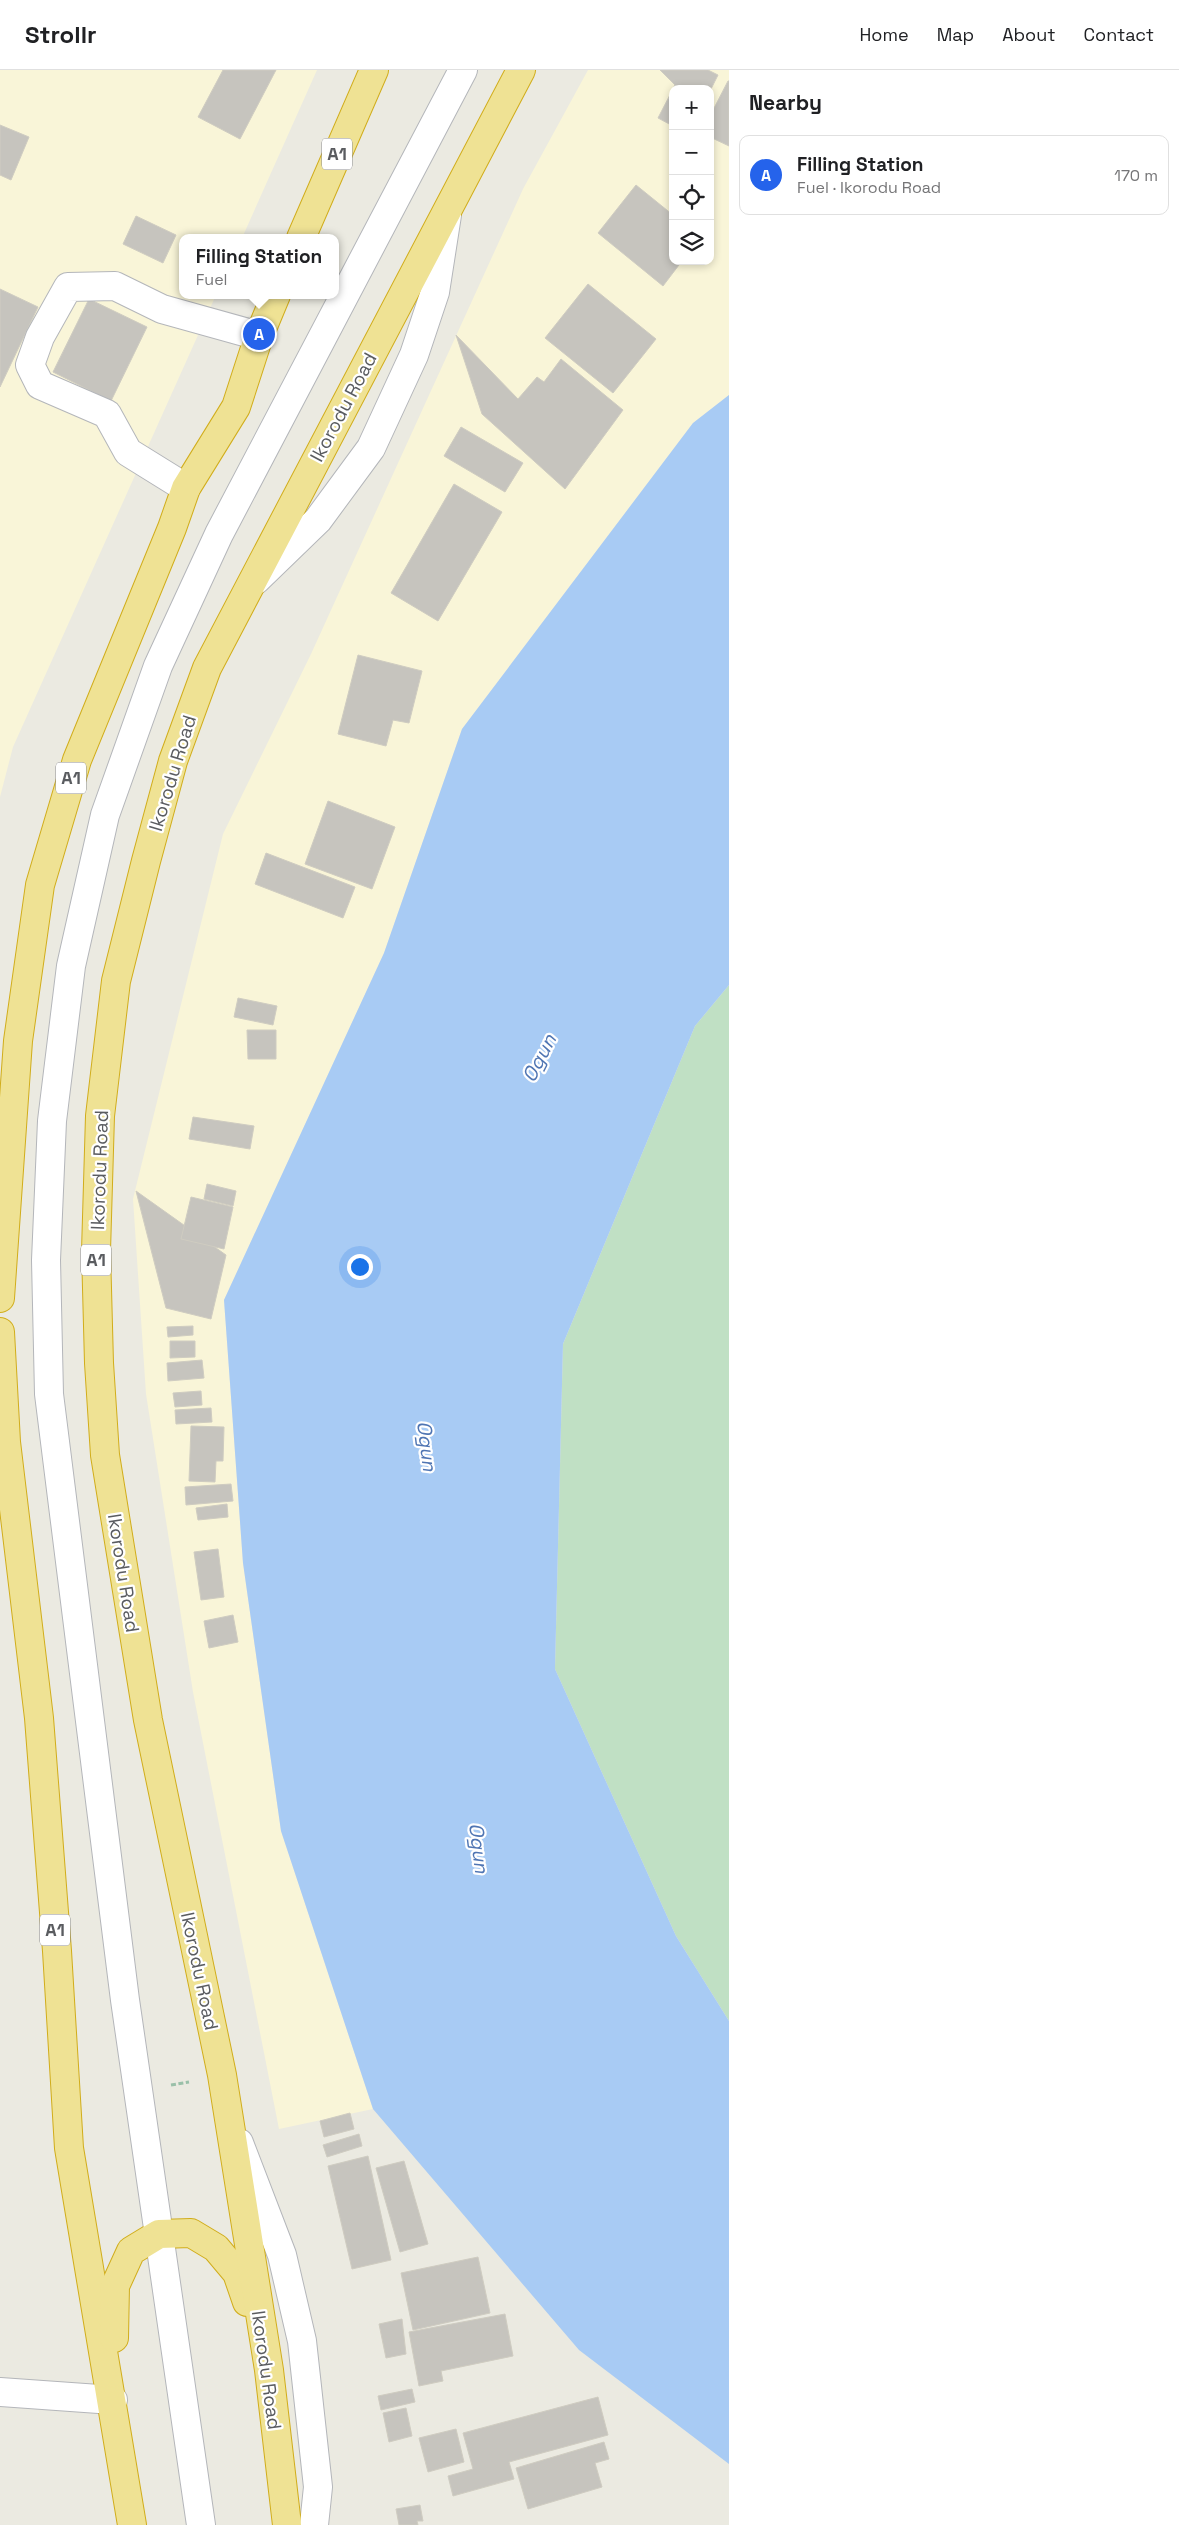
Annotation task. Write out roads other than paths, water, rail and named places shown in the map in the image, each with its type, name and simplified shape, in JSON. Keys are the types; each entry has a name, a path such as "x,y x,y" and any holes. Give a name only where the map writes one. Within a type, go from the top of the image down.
{"highway":[{"name":"A1","path":"303,234 374,70"},
{"name":"Ikorodu Road","path":"287,2525 269,2370 229,2116 148,1720 105,1455 99,1363 96,1251 100,1116 119,972 173,761 208,668 521,70"},
{"name":"A1","path":"0,1298 18,1041 40,886 77,760 172,528 186,488 236,407 259,336 274,299"},
{"name":"A1","path":"0,1332 3,1442 39,1718 57,1951 69,2148 113,2400 132,2525"},
{"path":"113,2400 115,2286 131,2251 158,2234 191,2233 216,2248 237,2273 269,2370"}],"street":[{"path":"201,2525 125,2000 49,1394 46,1260 52,1121 71,966 105,815 158,666 219,534 463,70"},
{"path":"250,586 318,520 371,448 414,355 435,292 448,208"},
{"path":"186,488 128,452 106,414 40,385 30,365 40,337 68,287 115,286 162,309 259,336"},
{"path":"229,2116 282,2255 302,2341 318,2487 314,2525"},
{"path":"0,2392 113,2400"}],"water":[{"name":"Ogun","path":"729,395 729,985 695,1026 563,1344 555,1669 676,1936 729,2021 729,2464 579,2350 373,2109 281,1831 243,1563 224,1300 384,953 462,729 693,423"}],"place":[{"name":"Filling Station","path":"259,334"}]}
